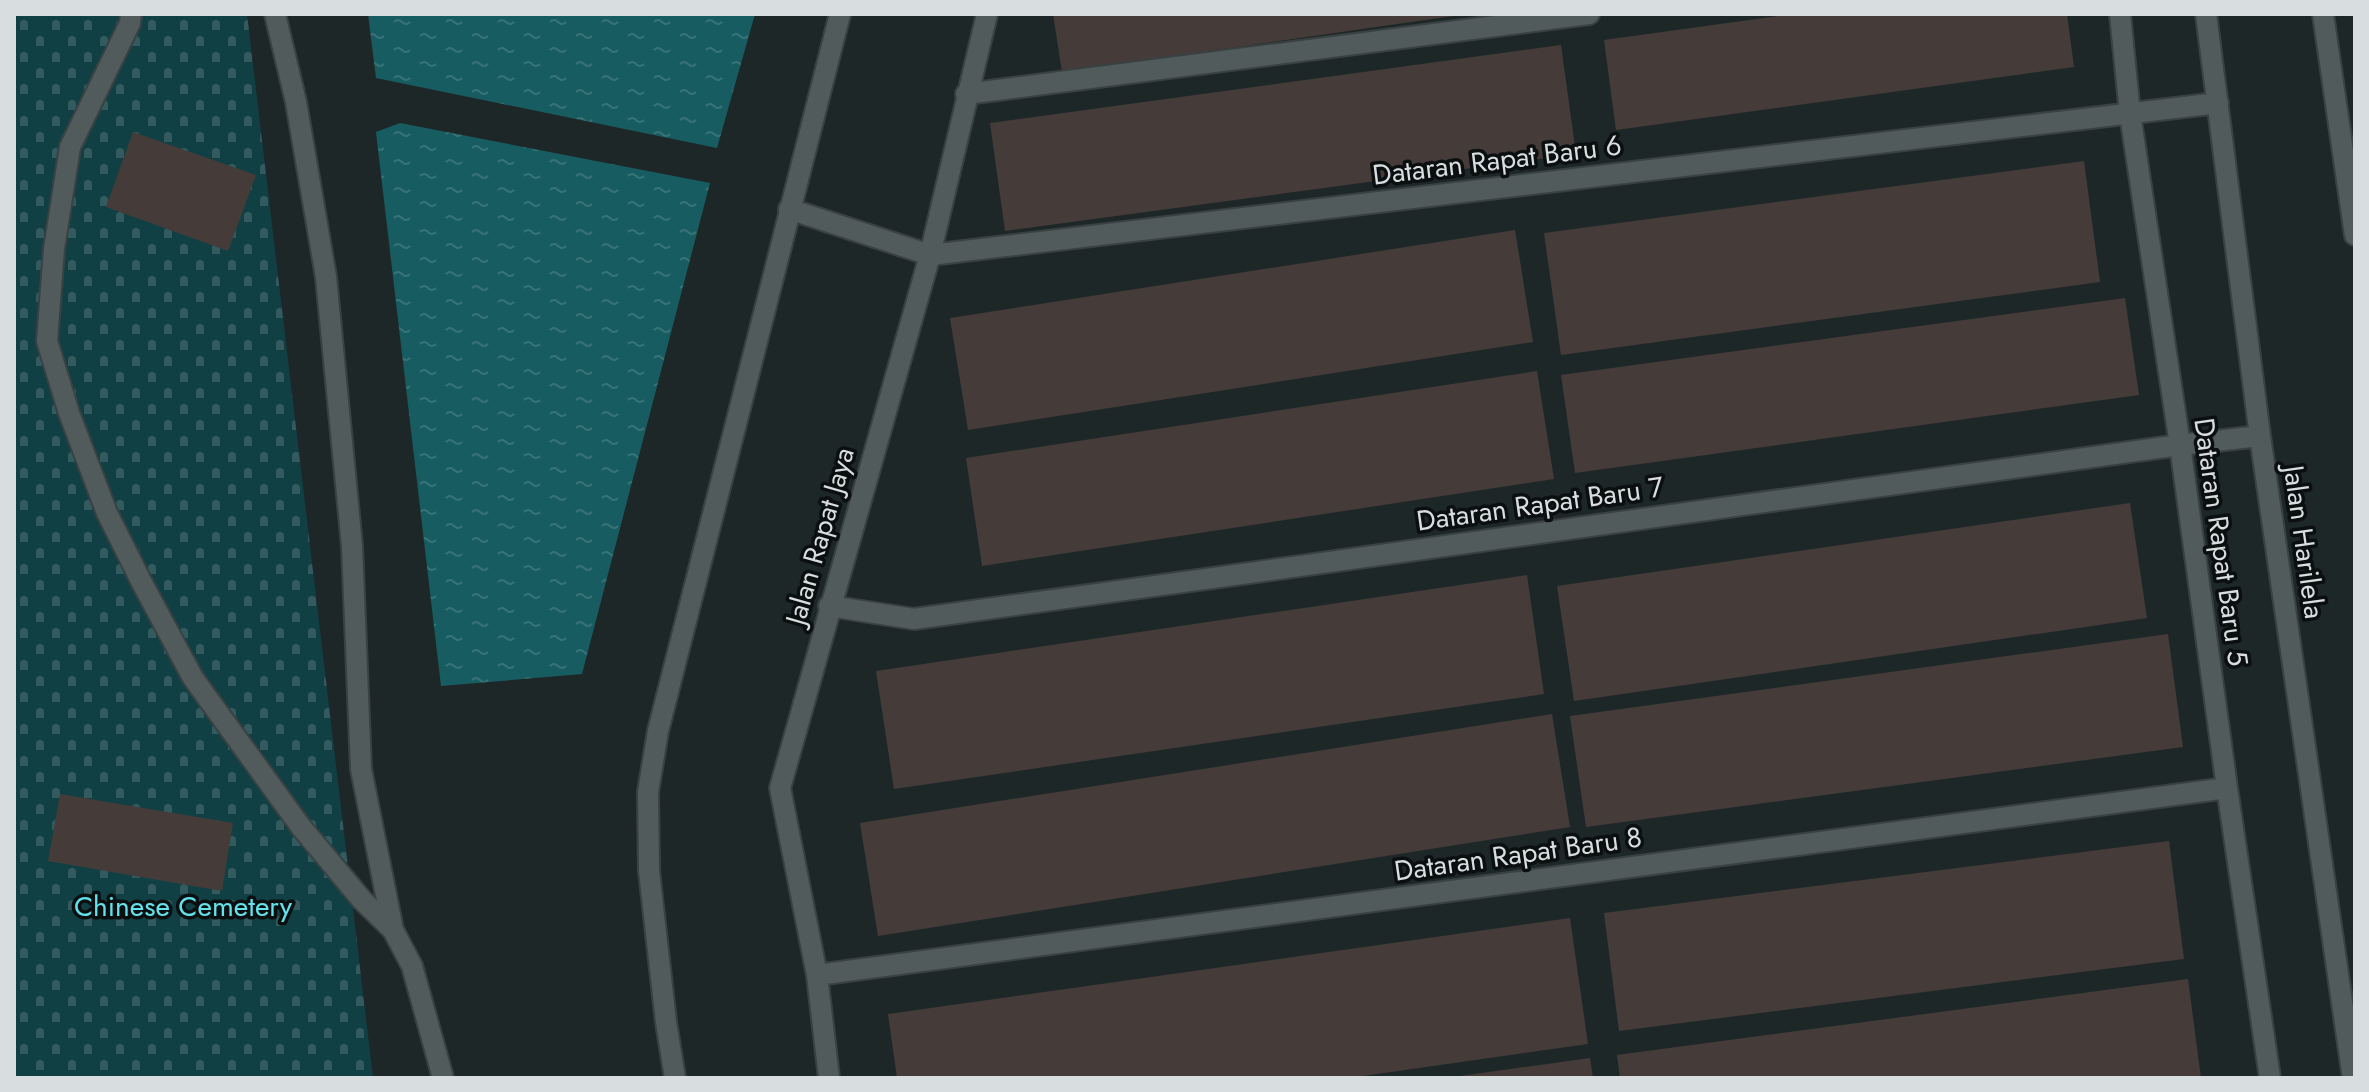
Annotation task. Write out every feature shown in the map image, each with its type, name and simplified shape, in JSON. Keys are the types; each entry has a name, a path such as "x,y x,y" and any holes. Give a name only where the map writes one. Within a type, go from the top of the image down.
{"street":[{"path":"131,14 130,23 70,147 54,249 47,341 69,413 107,513 193,678 301,827 362,900 393,930"},
{"path":"275,14 296,102 326,277 352,546 361,769 393,930 412,966 443,1078"},
{"path":"675,1078 649,871 648,792 658,731 840,14"},
{"name":"Jalan Rapat Jaya","path":"829,1078 817,975 780,788 930,255 987,14"},
{"path":"966,94 1589,14"},
{"name":"Dataran Rapat Baru 5","path":"2120,14 2130,114 2270,1078"},
{"name":"Jalan Harilela","path":"2206,14 2260,436 2353,1078"},
{"path":"2323,14 2355,235"},
{"name":"Dataran Rapat Baru 6","path":"789,209 930,255 2218,103"},
{"name":"Dataran Rapat Baru 7","path":"829,606 914,619 2260,436"},
{"name":"Dataran Rapat Baru 8","path":"817,975 2227,788"}],"green space":[{"name":"Chinese Cemetery","path":"14,14 247,14 373,1078 14,1078"}],"water":[{"path":"368,14 755,14 717,148 376,78"},
{"path":"400,123 710,183 582,674 441,686 376,132"}],"building":[{"path":"1053,14 1453,14 1453,16 1062,72"},
{"path":"1793,14 2067,14 2074,67 1616,130 1604,40"},
{"path":"1561,45 1576,154 1005,231 990,123"},
{"path":"133,132 256,175 228,251 106,207"},
{"path":"2084,161 2100,282 1561,355 1544,233"},
{"path":"1515,230 1533,342 968,430 950,318"},
{"path":"2125,298 2139,395 1575,473 1561,375"},
{"path":"1537,371 1554,479 982,566 966,458"},
{"path":"2130,503 2147,618 1574,701 1557,586"},
{"path":"1527,575 1544,694 894,789 876,671"},
{"path":"2168,634 2183,747 1586,827 1570,716"},
{"path":"1552,714 1570,827 878,936 860,823"},
{"path":"60,794 233,823 222,891 48,861"},
{"path":"2169,841 2184,959 1619,1031 1604,913"},
{"path":"1570,918 1588,1044 1349,1078 897,1078 888,1014"},
{"path":"2188,979 2201,1078 1620,1078 1617,1055"},
{"path":"1590,1058 1593,1078 1460,1076"}]}
